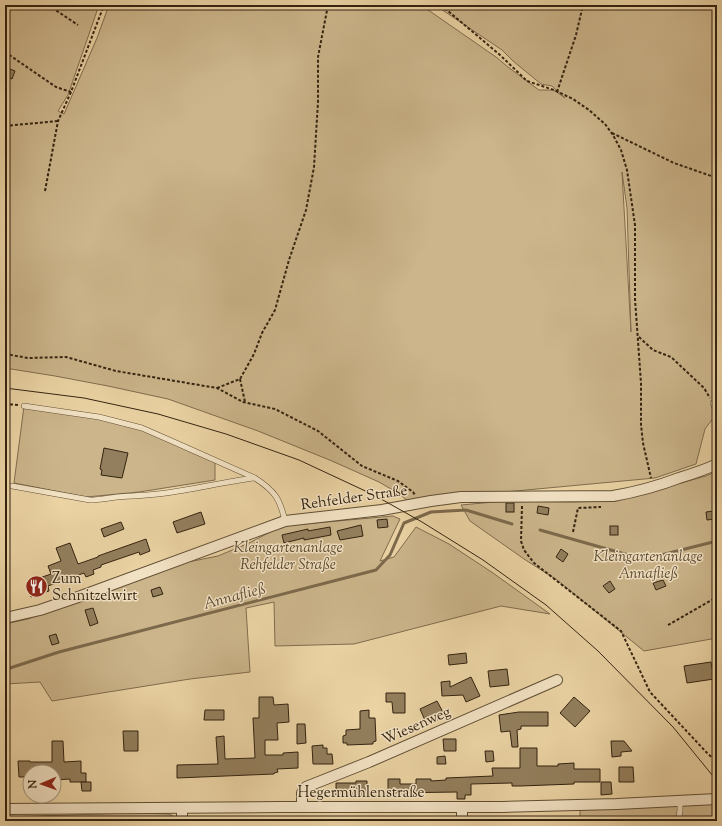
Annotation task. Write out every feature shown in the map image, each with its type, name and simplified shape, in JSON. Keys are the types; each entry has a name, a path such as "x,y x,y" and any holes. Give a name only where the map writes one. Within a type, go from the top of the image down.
{"street":[{"name":"Rehfelder Straße","path":"5,618 40,610 81,596 285,521 382,510 461,497 614,496 653,487 704,470 717,464"},
{"name":"Wiesenweg","path":"302,807 302,793 306,787 369,762 557,680"},
{"name":"Hegermühlenstraße","path":"5,809 503,807 617,804 717,798"},
{"path":"462,807 462,821"},
{"path":"182,808 182,821"}],"lane":[{"path":"713,403 717,414"},
{"path":"24,406 99,417 142,428 174,442 255,478 266,486 282,506 285,521"},
{"path":"12,486 90,500 99,500 115,497 167,493 223,482 255,478"},
{"path":"677,821 680,811 680,800"}],"path":[{"path":"48,5 78,26"},
{"path":"45,191 58,121 94,34 104,5"},
{"path":"244,402 240,379 275,310 289,260 306,210 314,167 318,102 318,57 328,5"},
{"path":"441,5 500,55 527,81 554,90 573,99 589,110 605,124 621,150 630,186 635,225 635,299 641,383 642,443 653,487"},
{"path":"557,92 576,35 583,5"},
{"path":"5,52 56,87 71,92"},
{"path":"5,126 58,121"},
{"path":"611,133 674,163 717,178"},
{"path":"638,336 653,350 671,357 704,388 713,403"},
{"path":"5,354 28,358 66,357 116,371 217,388 244,402 275,409 318,431 362,466 398,481 413,492 421,503"},
{"path":"217,388 240,379"},
{"path":"5,404 24,406"},
{"path":"522,496 521,541 524,550 534,563 621,631 650,692 717,762"},
{"path":"668,625 717,597"}],"green space":[{"path":"5,5 99,5 68,95 58,111 64,114 97,38 109,5 421,5 496,57 539,90 554,90 565,98 552,86 541,84 502,50 435,5 717,5 717,413 705,429 696,464 655,478 408,501 398,493 379,482 332,461 258,431 168,399 108,386 5,368","holes":["622,172 627,208 631,332"]},
{"path":"24,406 70,413 142,428 215,460 215,480 139,492 86,497 14,483"},
{"name":"Kleingartenanlage Annafließ","path":"717,471 717,638 644,651 557,580 470,521 461,505 505,501 616,501 706,476"},
{"name":"Kleingartenanlage Rehfelder Straße","path":"393,516 400,519 380,561 394,557 416,527 449,544 493,573 550,614 501,606 354,644 275,646 274,602 246,608 250,672 190,679 52,701 40,682 5,684 5,624 28,619 188,562 218,556 249,543 282,526"},
{"path":"715,804 717,809 717,821 580,821 580,810"},
{"path":"133,813 169,814 173,816 176,821 5,821 5,817"}],"building":[{"path":"5,67 15,71 12,79 5,76"},
{"path":"104,448 128,453 122,478 101,475 102,470 100,469"},
{"path":"506,503 514,503 514,512 506,512"},
{"path":"538,506 549,508 548,515 537,513"},
{"path":"714,511 715,519 707,520 706,512"},
{"path":"201,512 205,524 177,533 173,522"},
{"path":"387,519 388,527 378,528 377,520"},
{"path":"121,522 124,529 104,537 101,529"},
{"path":"361,525 363,536 340,540 337,531"},
{"path":"610,526 618,526 618,535 610,535"},
{"path":"330,527 331,535 304,540 304,538 284,543 282,535 308,529 308,531"},
{"path":"146,539 150,551 140,555 139,552 101,565 101,567 93,570 94,574 86,577 84,573 48,586 49,591 31,597 28,589 30,588 28,582 51,574 48,566 61,561 56,548 70,543 78,564"},
{"path":"561,549 568,554 563,562 556,557"},
{"path":"663,580 666,586 656,590 653,583"},
{"path":"610,581 615,589 609,593 603,586"},
{"path":"160,587 163,594 153,597 151,590"},
{"path":"93,608 98,623 90,626 85,610"},
{"path":"56,634 59,643 52,645 49,636"},
{"path":"466,653 467,663 449,665 448,655"},
{"path":"711,662 714,679 687,683 684,666"},
{"path":"507,669 509,685 490,687 488,671"},
{"path":"471,677 480,696 466,702 463,695 442,696 441,682 450,681 450,687"},
{"path":"386,693 405,693 405,713 393,713 392,702 386,702"},
{"path":"259,697 273,697 274,705 288,704 289,722 277,723 278,740 265,740 265,755 283,755 283,753 298,752 298,768 277,769 278,772 274,774 177,778 177,765 218,764 216,737 224,736 225,759 255,758 253,718 259,718"},
{"path":"574,697 590,711 575,727 560,713"},
{"path":"437,701 445,716 427,725 420,709"},
{"path":"205,710 224,710 224,720 204,720"},
{"path":"369,710 369,718 375,718 376,741 373,742 373,744 347,745 347,743 343,743 343,736 346,735 346,730 360,729 360,711"},
{"path":"519,712 548,712 548,726 521,726 521,729 517,730 518,747 512,747 510,731 501,732 499,715"},
{"path":"297,724 305,724 306,743 297,744"},
{"path":"123,731 138,731 138,751 124,751"},
{"path":"443,739 456,739 456,751 444,751"},
{"path":"52,741 63,741 64,762 81,761 81,773 86,773 86,782 70,782 70,779 62,780 62,764 22,764 22,777 19,777 18,761 52,762"},
{"path":"611,741 624,741 632,751 621,752 621,756 612,757"},
{"path":"323,745 323,748 327,748 327,754 332,754 333,764 313,764 312,746"},
{"path":"520,748 537,748 537,766 558,766 558,764 574,763 574,769 600,769 600,782 574,782 574,784 520,786 512,786 512,783 471,784 471,795 465,795 465,799 457,799 457,792 388,793 388,779 400,779 400,784 416,784 416,779 431,779 431,781 446,780 446,778 493,776 492,768 520,768"},
{"path":"485,751 493,751 494,761 486,762"},
{"path":"445,756 446,764 437,764 437,757"},
{"path":"619,767 633,767 634,782 619,782"},
{"path":"356,781 367,781 367,787 369,786 369,795 336,797 336,783 356,783"},
{"path":"81,782 91,782 91,791 82,791"},
{"path":"601,782 611,782 612,794 601,795"}],"waterway":[{"name":"Annafließ","path":"5,668 10,668 59,652 376,570 390,555 404,523 431,512 466,510 512,524"},
{"name":"Annafließ","path":"540,530 639,558 649,558 717,541"}],"tram line":[{"path":"5,388 84,398 158,414 226,434 299,460 374,495 422,522 483,560 546,605 598,651 673,727 717,781"}],"place":[{"name":"Zum Schnitzelwirt","path":"37,587"}]}
